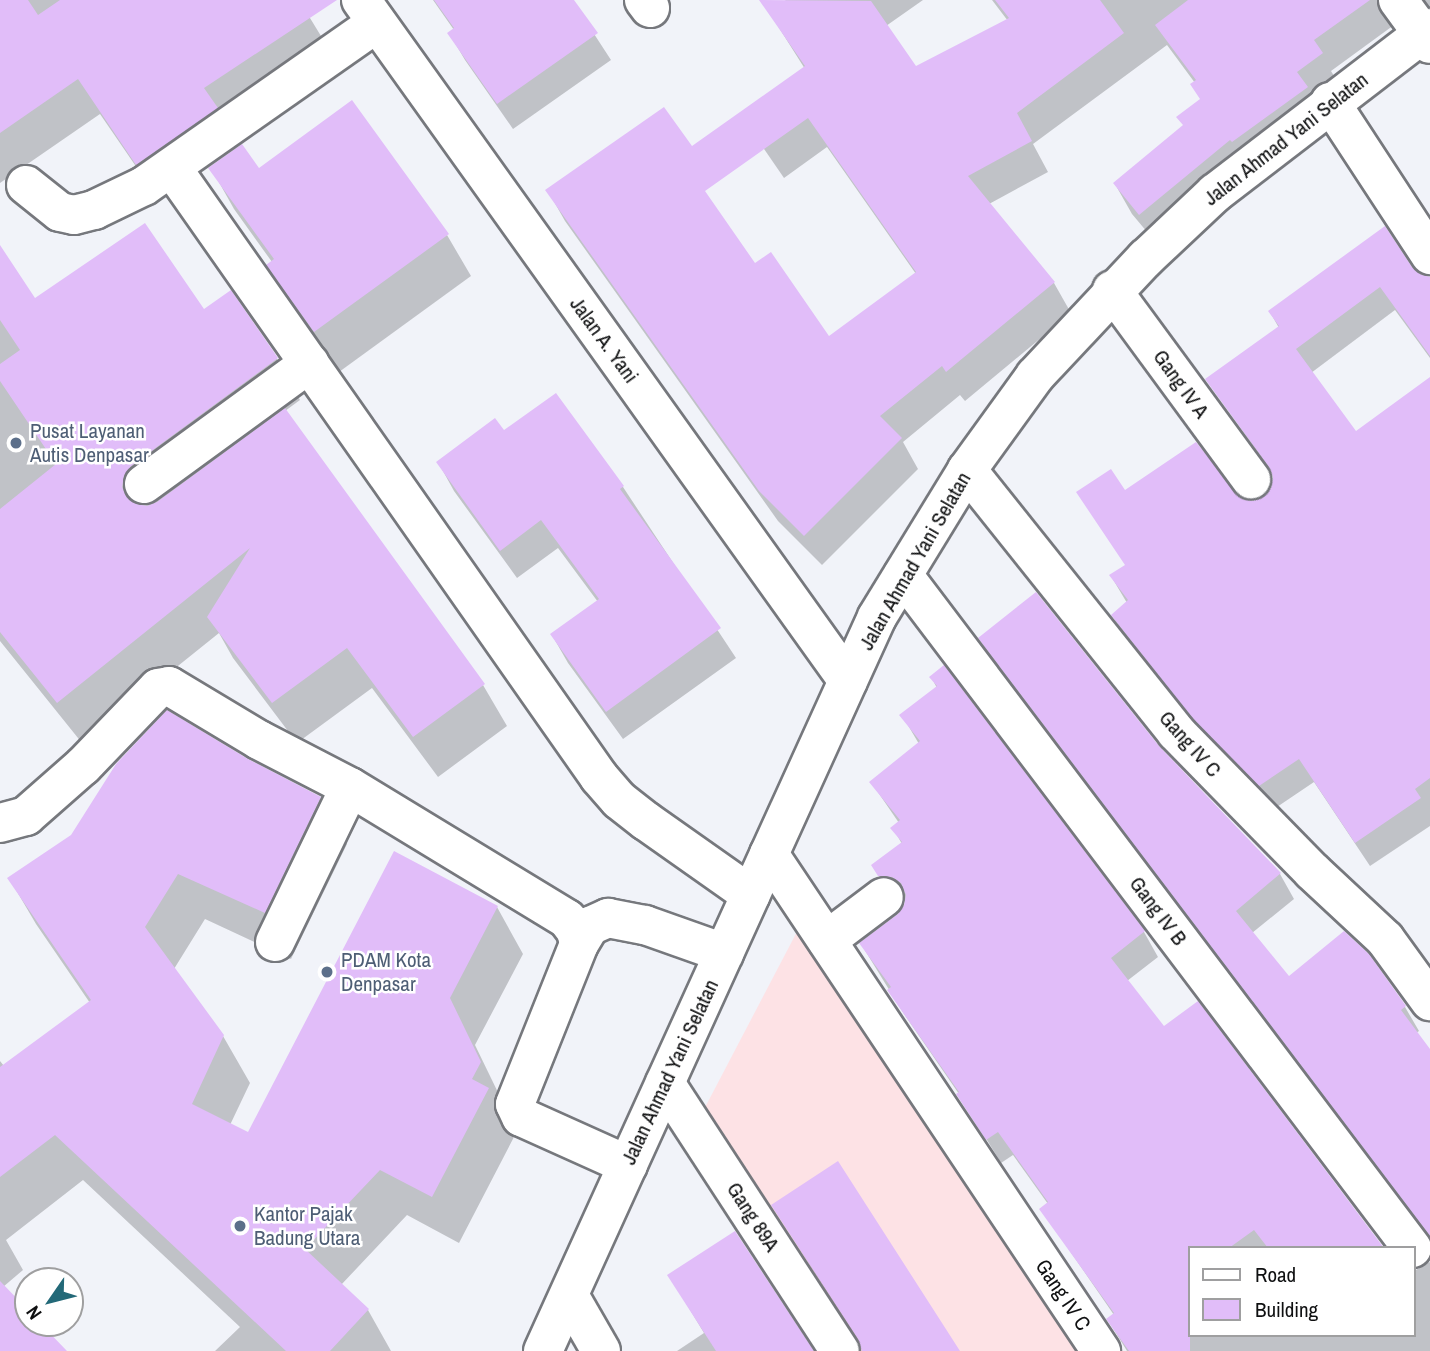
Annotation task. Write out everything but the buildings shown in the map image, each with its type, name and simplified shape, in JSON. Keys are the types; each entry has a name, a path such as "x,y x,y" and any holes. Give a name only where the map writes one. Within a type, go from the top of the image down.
{"street":[{"path":"1398,0 1427,35"},
{"path":"26,185 60,212 74,215 94,210 131,192 172,168 369,11"},
{"name":"Jalan A. Yani","path":"369,11 848,681"},
{"name":"Jalan Ahmad Yani Selatan","path":"543,1351 570,1297 877,617 967,470 1035,376 1112,290 1215,193 1330,102 1427,35"},
{"path":"1330,102 1430,255"},
{"path":"172,168 599,777 619,800 646,821 751,895"},
{"name":"Gang IV A","path":"1112,290 1251,479"},
{"path":"145,484 310,363"},
{"name":"Gang IV C","path":"967,470 1176,732 1312,871 1385,939 1430,1001"},
{"name":"Gang IV B","path":"903,575 1411,1246"},
{"path":"0,823 26,816 83,766 163,686 176,689 259,740 351,787 567,919 576,931 579,944"},
{"path":"275,942 351,787"},
{"name":"Gang IV C","path":"769,854 1101,1351"},
{"path":"827,940 884,897"},
{"path":"628,1165 522,1117 515,1104 579,944 590,926 608,918 645,925 724,953"},
{"name":"Gang 89A","path":"665,1083 840,1351"},
{"name":"Gang IV B","path":"1416,1253 1430,1272"},
{"path":"570,1297 601,1351"}],"shaded area":[{"path":"800,926 1082,1351 848,1351 700,1117"}],"place":[{"name":"Pusat Layanan Autis Denpasar","path":"16,443"},
{"name":"PDAM Kota Denpasar","path":"327,972"},
{"name":"Kantor Pajak Badung Utara","path":"240,1226"}]}
